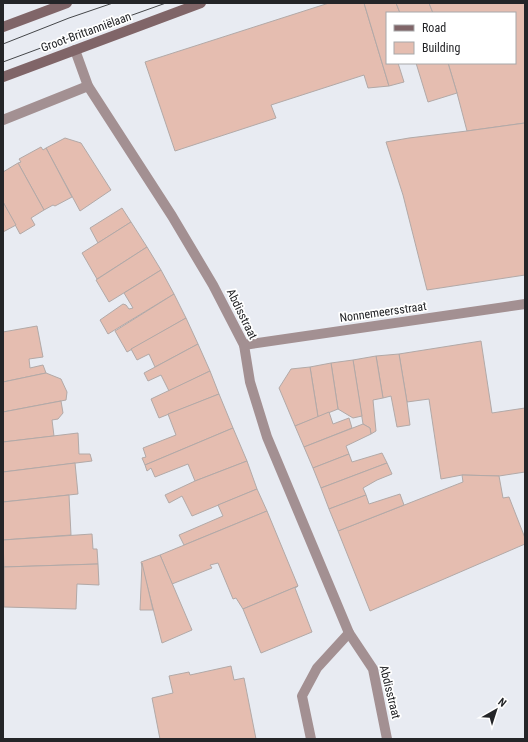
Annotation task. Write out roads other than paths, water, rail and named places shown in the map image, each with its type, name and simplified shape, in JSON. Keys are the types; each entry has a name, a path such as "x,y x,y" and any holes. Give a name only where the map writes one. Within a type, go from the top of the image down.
{"street":[{"name":"Groot-Brittanniëlaan","path":"3,77 201,3"},
{"path":"3,27 60,4"},
{"name":"Abdisstraat","path":"75,50 88,86 172,216 213,285 244,345 250,382 267,437 349,633 373,669 387,739"},
{"path":"3,120 88,86"},
{"name":"Nonnemeersstraat","path":"244,345 525,304"},
{"path":"311,739 302,696 317,668 349,633"}],"tram line":[{"path":"3,44 69,18 113,3"},
{"path":"3,62 166,3"}]}
